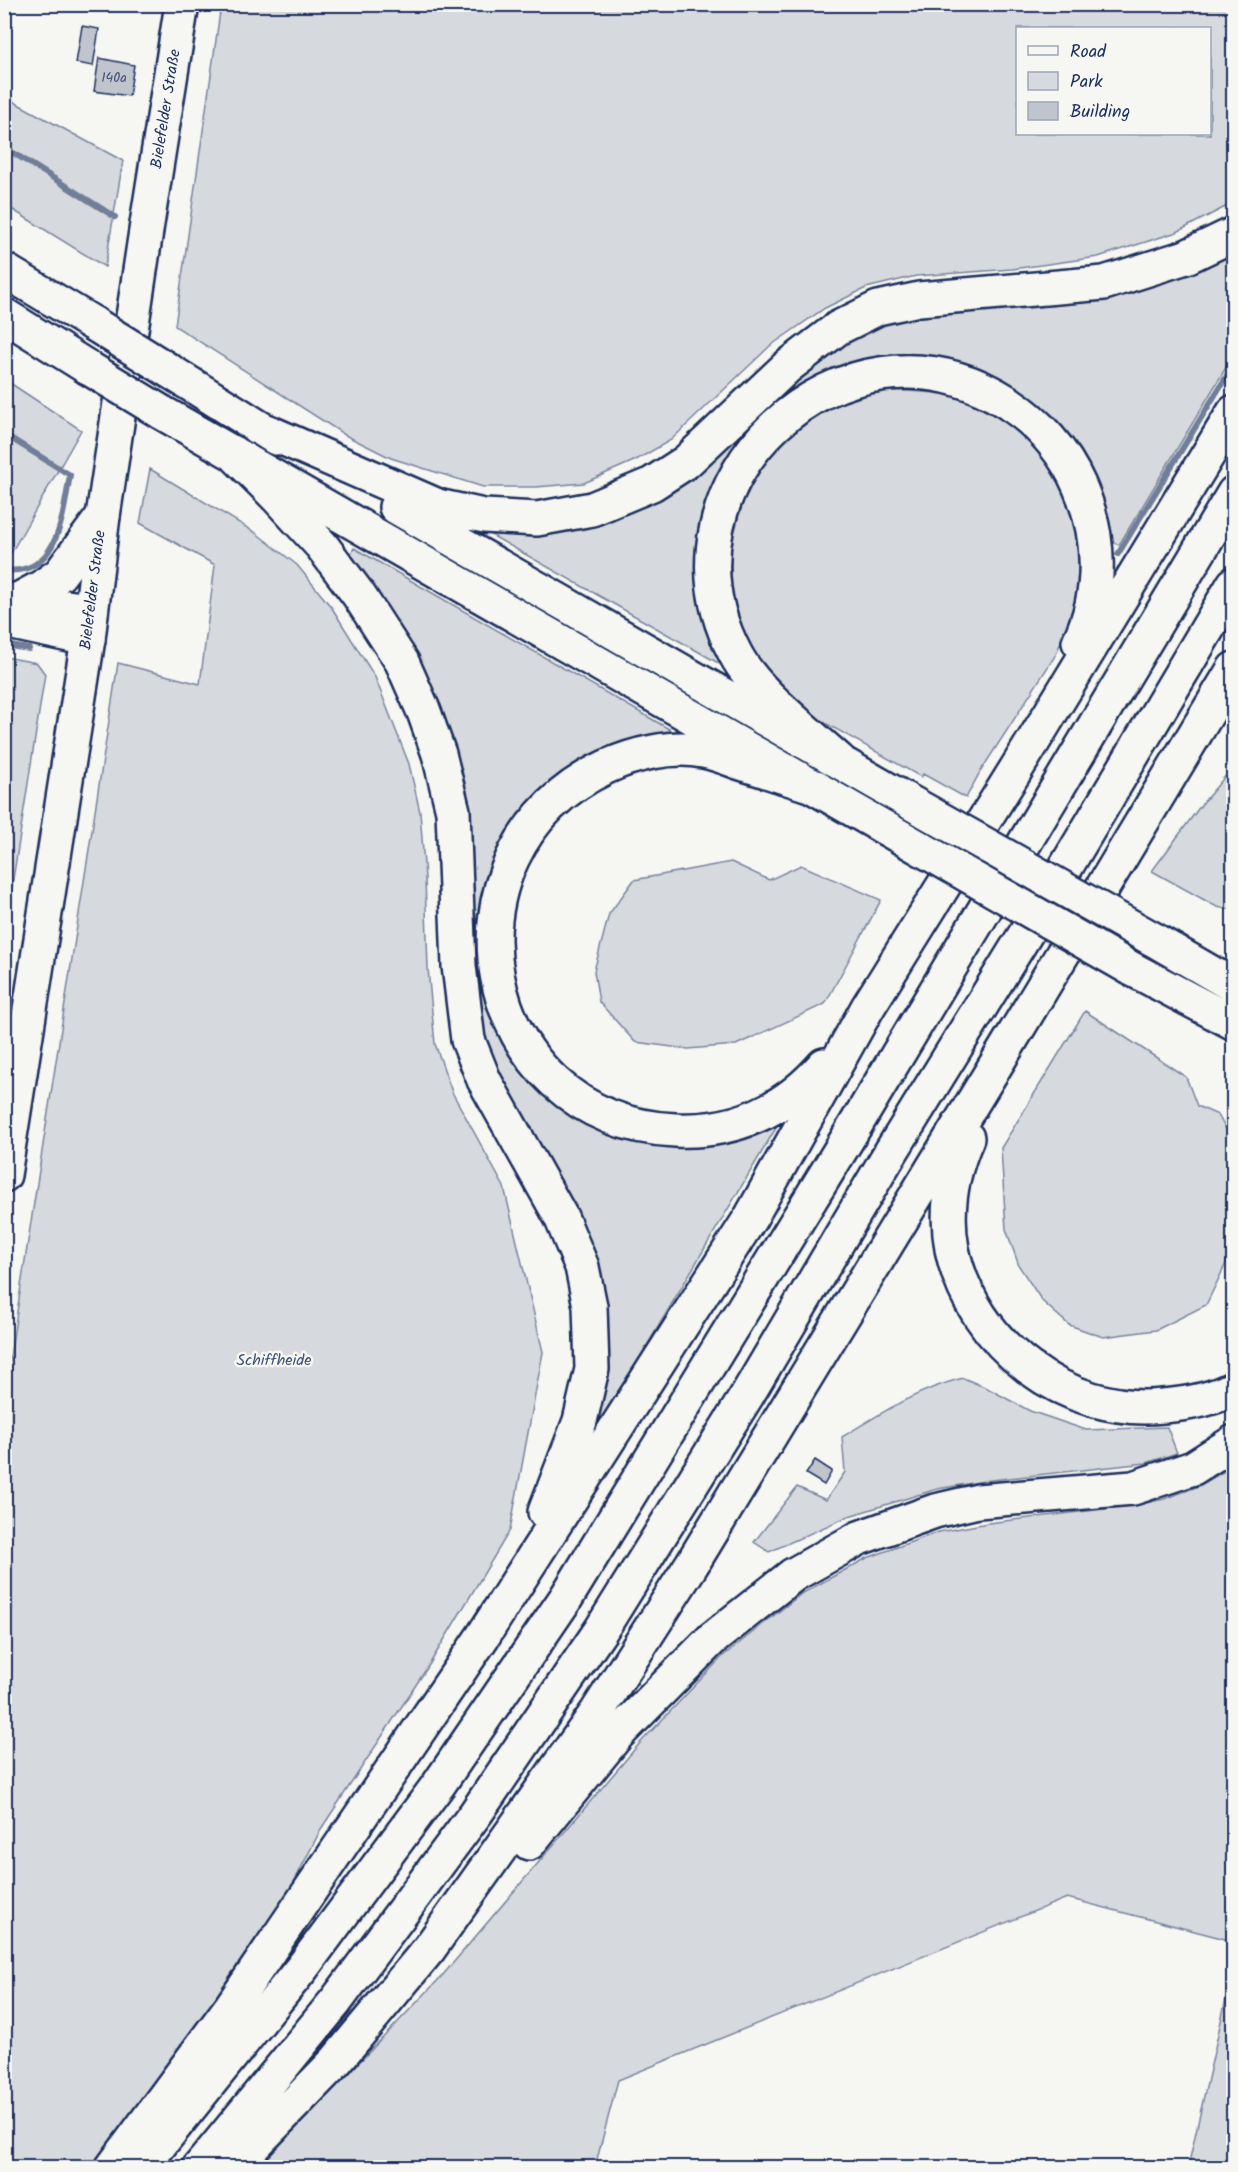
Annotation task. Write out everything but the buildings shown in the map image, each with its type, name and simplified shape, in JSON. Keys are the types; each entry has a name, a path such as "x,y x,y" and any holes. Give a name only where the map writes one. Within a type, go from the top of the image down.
{"main road":[{"name":"Bielefelder Straße","path":"4,1175 183,4"},
{"path":"257,427 438,506 483,516 537,519 592,509 652,484 686,462 786,367 838,328 878,308 919,299 1104,283 1186,257 1233,234"},
{"path":"4,270 257,427 906,800 1224,979"},
{"path":"13,322 233,453 885,828 1227,1021"},
{"path":"840,761 751,677 736,657 719,613 713,566 714,542 726,496 736,474 763,436 780,419 820,393 865,377 887,374 910,373 956,380 977,387 1017,409 1035,424 1058,449 1076,478 1085,499 1096,543 1095,589 1083,636 1029,750"},
{"path":"112,2168 231,2007 483,1636 751,1217 868,1007 1029,750 1233,412"},
{"path":"233,453 322,546 358,594 402,662 424,712 439,754 453,811 459,966 468,1040 484,1080 561,1217 582,1267 590,1306 592,1369 580,1421 540,1526 483,1636"},
{"path":"141,2168 309,1959 439,1784 566,1598 846,1141 1233,493"},
{"path":"8,607 60,574 103,516"},
{"path":"199,2168 336,2001 476,1813 601,1630 746,1397 886,1160 1044,904 1233,584"},
{"path":"8,607 89,624"},
{"path":"232,2168 335,2062 429,1949 597,1712 680,1584 1233,669"},
{"path":"1161,788 1233,704"},
{"path":"816,787 703,751 680,750 658,752 624,760 593,773 573,785 556,799 526,834 505,874 498,896 494,930 495,964 499,986 515,1029 542,1068 559,1084 577,1098 608,1114 641,1126 664,1129 711,1128 756,1116 777,1106 796,1093 822,1067 868,1007"},
{"path":"1006,1048 957,1161 950,1204 952,1250 969,1296 983,1320 998,1341 1039,1376 1080,1396 1101,1402 1128,1407 1177,1405 1208,1399 1233,1388"},
{"path":"429,1949 488,1893 617,1735 712,1639 793,1575 859,1538 935,1511 978,1501 1133,1488 1193,1468 1233,1442"}],"green space":[{"path":"221,5 1233,5 1233,203 1177,232 1098,257 1012,269 916,276 866,288 825,308 770,346 671,440 636,460 584,483 536,487 483,487 391,458 345,435 175,326"},
{"path":"5,97 123,161 105,267 5,205"},
{"path":"1233,248 1233,356 1119,545 1112,542 1098,491 1067,438 896,361 722,480 726,662 722,665 491,535 495,529 598,518 846,342 882,325 922,314"},
{"path":"4,379 81,430 11,553 4,552"},
{"path":"890,390 954,394 992,409 1024,432 1042,450 1063,484 1082,540 1080,598 1055,656 980,772 966,798 923,774 921,777 811,715 793,700 763,668 738,626 731,586 731,541 735,519 751,480 775,447 827,407 870,392"},
{"name":"Schiffheide","path":"150,469 256,533 297,565 332,608 375,677 409,764 420,812 428,969 435,1044 452,1092 504,1187 543,1352 510,1530 429,1665 321,1829 286,1898 219,1996 93,2167 5,2168 5,1389 118,663 200,684 215,565 140,523"},
{"path":"354,548 676,733 676,735 608,749 570,768 553,781 524,813 501,849 489,876 482,911 480,937 584,1120 771,1125 776,1128 588,1445 602,1310 511,1114 481,1036 472,966 472,876 348,558"},
{"path":"5,657 37,663 45,674 5,931"},
{"path":"1233,767 1233,910 1217,907 1152,871 1201,805"},
{"path":"731,862 769,880 801,865 881,900 825,1004 736,1045 688,1049 635,1042 599,1002 594,971 609,914 634,880"},
{"path":"1085,1011 1186,1077 1197,1106 1218,1115 1234,1144 1233,1249 1206,1305 1156,1330 1103,1337 1069,1325 1042,1301 1019,1266 1006,1229 1001,1148"},
{"path":"963,1378 1030,1411 1086,1430 1167,1427 1177,1453 1146,1463 991,1480 937,1489 849,1516 769,1552 754,1542 797,1487 826,1500 845,1472 842,1437 915,1395"},
{"path":"1233,1466 1233,1941 1067,1898 618,2080 595,2167 259,2167 442,1976 640,1743 723,1656 801,1594 867,1558 939,1532 988,1523 1137,1505 1164,1499 1199,1486"},
{"path":"1233,1968 1233,2167 1188,2167"}],"waterway":[{"path":"4,147 115,217"},
{"path":"1118,554 1234,364"},
{"path":"4,434 70,475 61,524 47,553 37,563 22,569 4,570"},
{"path":"4,645 29,649"}]}
